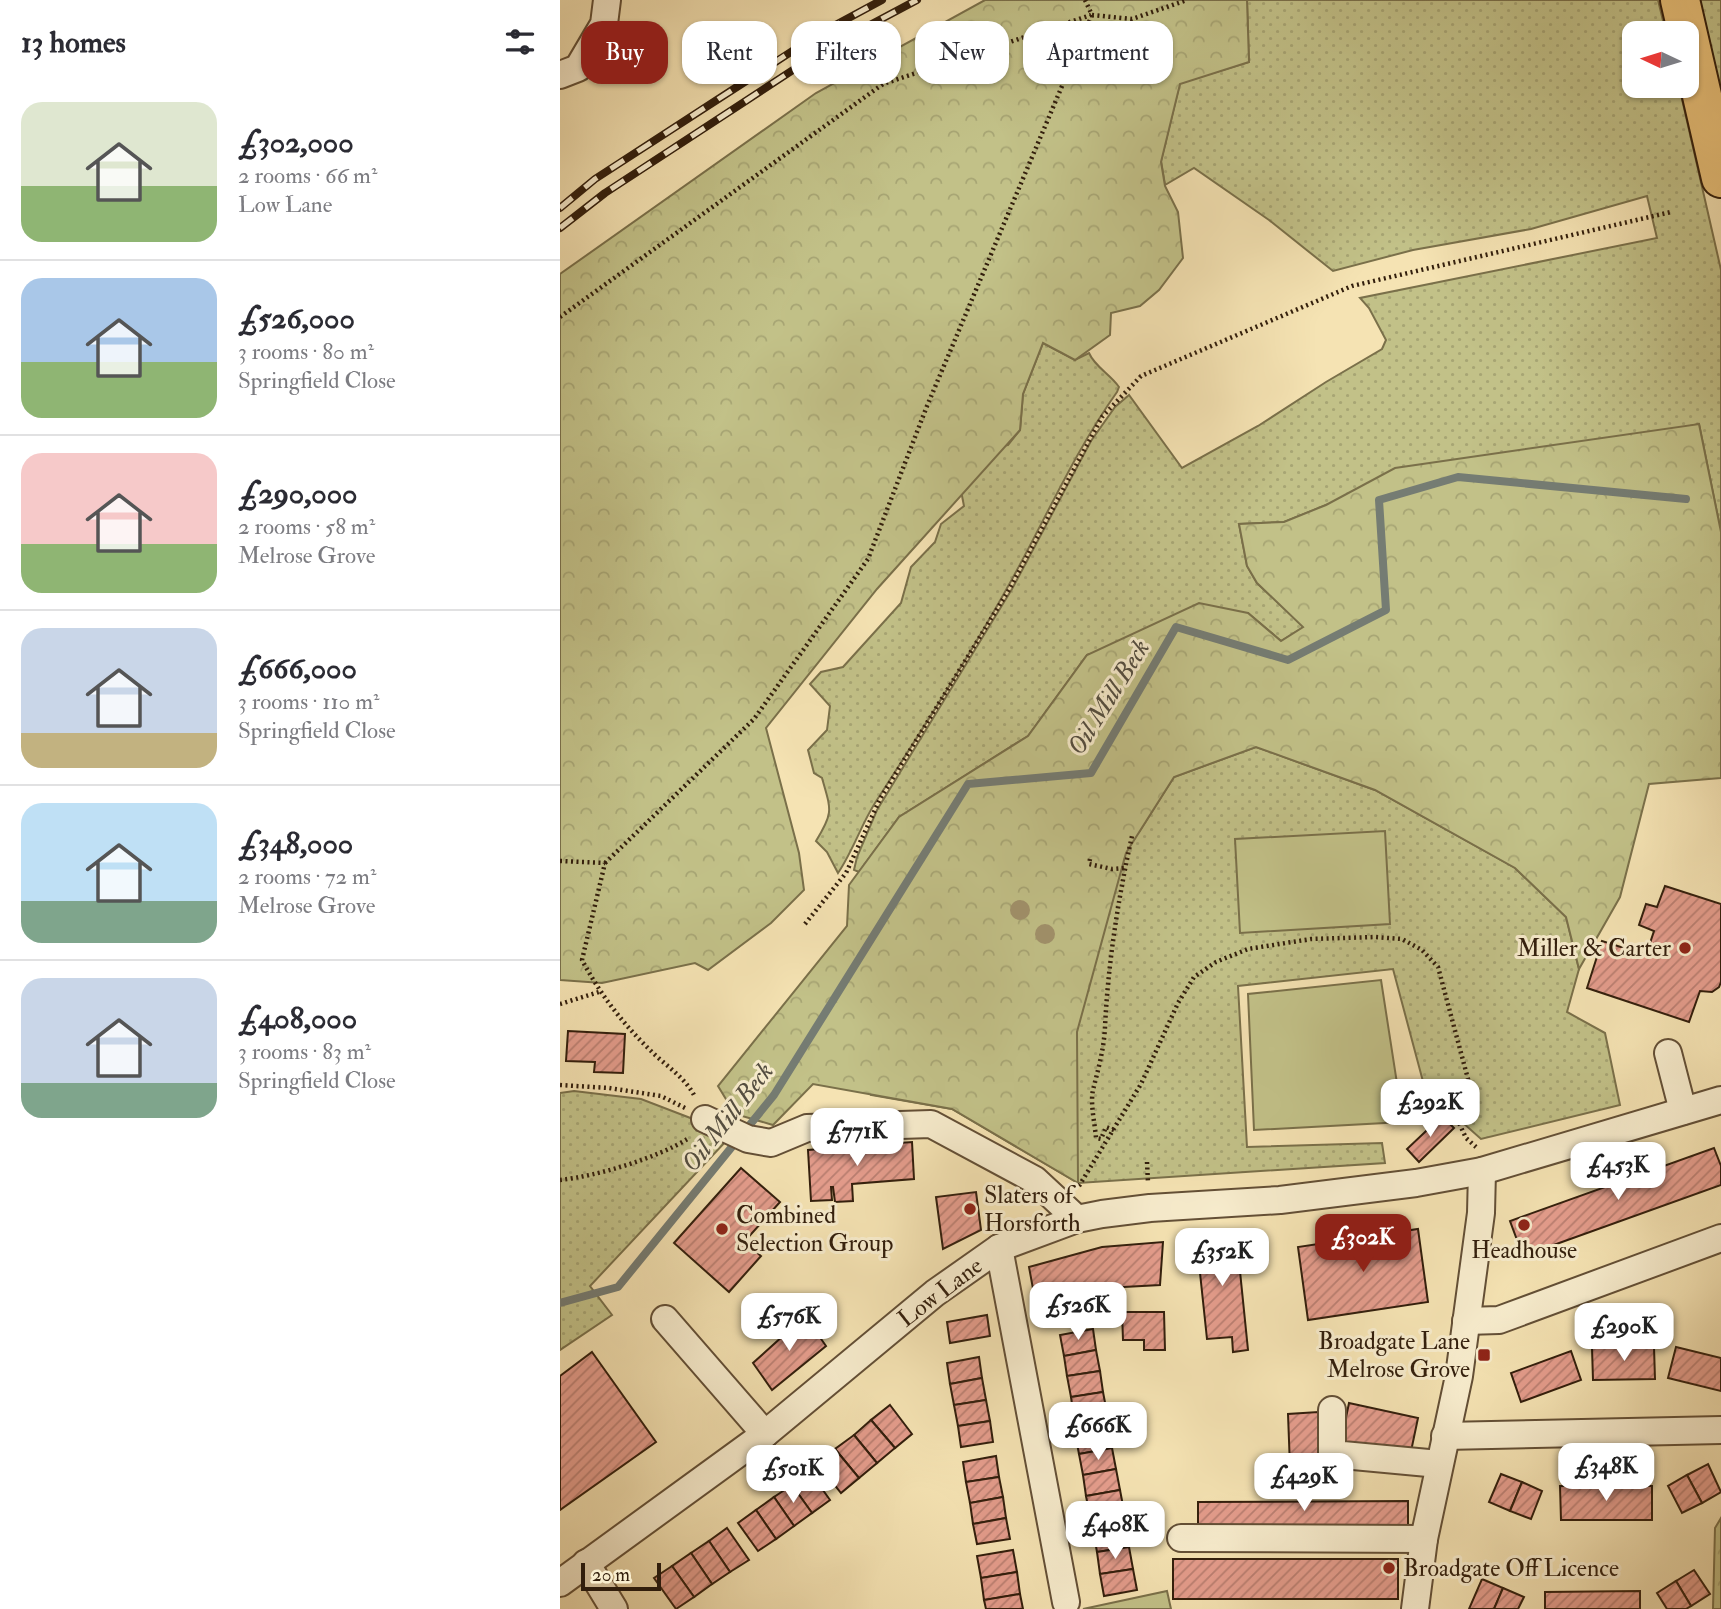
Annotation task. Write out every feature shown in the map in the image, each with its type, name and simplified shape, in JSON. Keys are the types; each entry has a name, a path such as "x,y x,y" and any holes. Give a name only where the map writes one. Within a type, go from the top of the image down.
{"highway":[{"path":"1679,0 1720,172"}],"street":[{"path":"560,75 578,68 604,24 607,0"},
{"path":"1668,1052 1683,1111"},
{"name":"Low Lane","path":"560,1583 765,1434 935,1293 999,1248 1077,1219 1150,1208 1280,1200 1416,1183 1482,1171 1683,1111 1719,1106"},
{"path":"713,1123 748,1139 771,1143 807,1128 931,1124 1035,1180 1077,1219"},
{"path":"1415,1609 1424,1539 1459,1376 1481,1213 1482,1171"},
{"path":"1466,1321 1499,1320 1721,1238"},
{"path":"999,1248 1066,1602"},
{"path":"665,1319 765,1434"},
{"path":"1332,1410 1332,1454 1439,1464"},
{"path":"1445,1436 1721,1430"},
{"path":"1181,1538 1424,1539"},
{"path":"586,1563 614,1609"}],"path":[{"path":"713,1123 690,1086 649,1049 599,992 582,960 605,863 754,719 868,559 927,406 1092,15 1085,0"},
{"path":"560,317 883,83 1092,15 1132,19 1187,0"},
{"path":"805,924 846,873 880,799 1010,588 1102,417 1141,376 1352,286 1671,212"},
{"path":"1114,1130 1106,1126 1101,1139 1096,1138 1093,1092 1102,1054 1105,1009 1132,836"},
{"path":"1090,859 1089,864 1112,869 1125,868"},
{"path":"560,860 605,863"},
{"path":"1075,1192 1141,1084 1178,1003 1194,977 1216,962 1248,949 1311,939 1375,937 1402,939 1422,950 1438,967 1472,1094"},
{"path":"560,1004 599,992"},
{"path":"560,1085 609,1088 661,1096 713,1123"},
{"path":"1423,1090 1459,1123 1466,1138 1477,1148 1482,1171"},
{"path":"560,1180 600,1173 666,1152 713,1123"}],"green space":[{"path":"985,0 1247,0 1249,62 1180,84 1161,162 1165,186 1178,212 1183,258 1159,290 1140,306 1111,313 1110,335 1075,360 1043,343 1023,394 1020,430 877,589 766,728 799,853 804,890 771,923 708,970 695,963 602,983 560,980 560,274 816,93 832,84 901,84 901,46 915,39 915,84 1009,84 1009,21 947,21"},
{"path":"1247,0 1658,0 1663,21 1622,21 1622,98 1682,98 1721,270 1721,532 1699,424 1326,505 1284,522 1239,524 1247,566 1257,583 1304,627 1281,641 1248,613 1087,655 1028,736 899,817 859,872 854,870 877,810 1012,589 1091,441 1115,407 1129,395 1182,468 1258,426 1382,349 1386,340 1369,308 1360,298 1657,238 1647,196 1531,229 1413,250 1333,271 1269,220 1194,168 1165,185 1161,161 1180,83 1249,62"},
{"path":"1700,0 1721,0 1721,93"},
{"path":"1043,343 1075,360 1089,353 1119,387 1074,461 995,609 875,803 838,873 827,852 816,841 826,823 829,804 822,778 814,773 808,750 827,730 830,706 810,684 821,672 843,667 901,603 911,567 935,542 941,524 964,506 957,470 975,449 1008,445 1020,430 1023,394"},
{"path":"1699,424 1721,532 1721,778 1649,784 1620,897 1579,969 1566,917 1515,868 1375,790 1256,747 1174,777 1126,853 1077,1032 1078,1183 952,1109 813,1084 773,1125 735,1114 718,1086 847,926 849,885 899,817 1028,736 1087,655 1199,603 1248,613 1281,641 1303,627 1257,583 1247,566 1239,524 1284,522 1326,505 1395,468"},
{"path":"1256,747 1375,790 1515,868 1566,917 1579,969 1567,1012 1605,1033 1620,1105 1481,1139 1425,1089 1393,969 1238,986 1247,1147 1382,1143 1385,1163 1078,1183 952,1109 871,1095 876,1060 1139,832 1174,777"},
{"path":"1385,831 1390,924 1240,933 1235,839"},
{"path":"1381,980 1403,1122 1254,1130 1248,994"},
{"path":"574,1091 641,1099 693,1119 728,1139 590,1286 612,1315 560,1350 560,1093"},
{"path":"1721,1518 1721,1609 1713,1609 1715,1528"},
{"path":"1167,1591 1171,1609 1083,1609"}],"building":[{"name":"Miller & Carter","path":"1665,886 1721,904 1721,982 1712,992 1700,991 1689,1022 1587,988 1602,941 1646,955 1654,931 1639,925 1646,904 1657,907"},
{"path":"568,1031 625,1034 623,1073 594,1072 595,1062 566,1061"},
{"path":"1442,1116 1454,1128 1419,1162 1407,1149"},
{"path":"912,1142 914,1179 852,1184 853,1201 835,1202 831,1187 832,1200 811,1201 808,1150"},
{"path":"1714,1148 1721,1166 1721,1185 1523,1256 1510,1221"},
{"path":"741,1168 780,1202 744,1242 761,1256 729,1292 674,1243"},
{"path":"976,1192 981,1230 943,1249 936,1197"},
{"path":"1418,1229 1428,1302 1308,1320 1298,1247"},
{"path":"1236,1232 1248,1350 1233,1352 1232,1337 1207,1339 1196,1235"},
{"path":"1163,1242 1160,1285 1105,1288 1036,1305 1029,1267 1102,1247"},
{"path":"1122,1312 1164,1312 1165,1350 1144,1350 1144,1340 1123,1340"},
{"path":"987,1315 990,1336 950,1343 947,1322"},
{"path":"805,1316 826,1346 772,1390 753,1363"},
{"path":"1093,1329 1096,1350 1064,1356 1060,1335"},
{"path":"1654,1347 1655,1379 1593,1380 1592,1348"},
{"path":"1676,1347 1721,1358 1721,1391 1668,1378"},
{"path":"1096,1350 1100,1371 1067,1376 1064,1356"},
{"path":"1571,1351 1581,1380 1521,1402 1511,1373"},
{"path":"592,1352 656,1442 560,1510 560,1376"},
{"path":"979,1357 982,1378 950,1384 947,1363"},
{"path":"1100,1371 1103,1392 1071,1397 1067,1376"},
{"path":"982,1378 986,1400 954,1405 950,1384"},
{"path":"1103,1392 1107,1413 1074,1418 1071,1397"},
{"path":"986,1400 990,1421 958,1426 954,1405"},
{"path":"1349,1403 1418,1418 1410,1456 1341,1442"},
{"path":"890,1405 912,1434 895,1448 871,1420"},
{"path":"1318,1412 1320,1466 1290,1467 1288,1414"},
{"path":"871,1420 895,1448 877,1463 854,1435"},
{"path":"990,1421 993,1442 961,1447 958,1426"},
{"path":"1109,1427 1112,1448 1079,1454 1075,1433"},
{"path":"854,1435 877,1463 859,1478 835,1449"},
{"path":"1112,1448 1116,1469 1083,1475 1079,1454"},
{"path":"835,1449 859,1478 841,1493 818,1464"},
{"path":"996,1456 999,1477 966,1482 963,1462"},
{"path":"1708,1464 1721,1492 1702,1503 1687,1475"},
{"path":"1116,1469 1120,1490 1086,1496 1083,1475"},
{"path":"810,1472 830,1500 812,1513 792,1485"},
{"path":"1501,1474 1522,1482 1510,1511 1489,1502"},
{"path":"1687,1475 1702,1503 1682,1513 1668,1486"},
{"path":"999,1477 1003,1497 970,1503 966,1482"},
{"path":"1522,1482 1542,1491 1531,1519 1510,1511"},
{"path":"792,1485 812,1513 794,1526 774,1497"},
{"path":"1560,1486 1652,1486 1652,1520 1561,1520"},
{"path":"1120,1490 1124,1511 1090,1517 1086,1496"},
{"path":"774,1497 794,1526 776,1539 756,1510"},
{"path":"1003,1497 1006,1518 973,1524 970,1503"},
{"path":"1408,1501 1408,1525 1198,1525 1198,1502"},
{"path":"756,1510 776,1539 758,1551 738,1523"},
{"path":"1006,1518 1010,1539 977,1544 973,1524"},
{"path":"1126,1525 1129,1547 1097,1552 1093,1530"},
{"path":"727,1528 749,1560 730,1572 709,1541"},
{"path":"709,1541 730,1572 712,1584 691,1553"},
{"path":"1129,1547 1133,1569 1100,1574 1097,1552"},
{"path":"1013,1550 1017,1572 981,1578 977,1556"},
{"path":"691,1553 712,1584 694,1597 672,1566"},
{"path":"1173,1559 1398,1559 1398,1599 1173,1599"},
{"path":"672,1566 694,1597 676,1609 654,1578"},
{"path":"1133,1569 1137,1590 1104,1596 1100,1574"},
{"path":"1694,1570 1710,1594 1691,1606 1676,1581"},
{"path":"1017,1572 1020,1594 984,1600 981,1578"},
{"path":"1482,1579 1503,1588 1494,1609 1469,1609"},
{"path":"1676,1581 1691,1606 1686,1609 1667,1609 1657,1593"},
{"path":"1503,1588 1524,1597 1518,1609 1494,1609"},
{"path":"1640,1591 1640,1609 1545,1609 1545,1592"},
{"path":"1020,1594 1023,1609 986,1609 984,1600"}],"waterway":[{"name":"Oil Mill Beck","path":"560,1303 618,1287 774,1095 968,784 1091,773 1176,627 1288,660 1386,610 1379,500 1458,477 1686,499"}],"railway":[{"path":"560,208 595,179 817,35 882,0"},
{"path":"560,228 605,193 825,49 917,0"}],"place":[{"name":"Miller & Carter","path":"1685,948"},
{"name":"Slaters of Horsforth","path":"970,1209"},
{"name":"Headhouse","path":"1524,1225"},
{"name":"Combined Selection Group","path":"722,1229"},
{"name":"Broadgate Lane Melrose Grove","path":"1484,1355"},
{"name":"Broadgate Off Licence","path":"1389,1568"}]}
